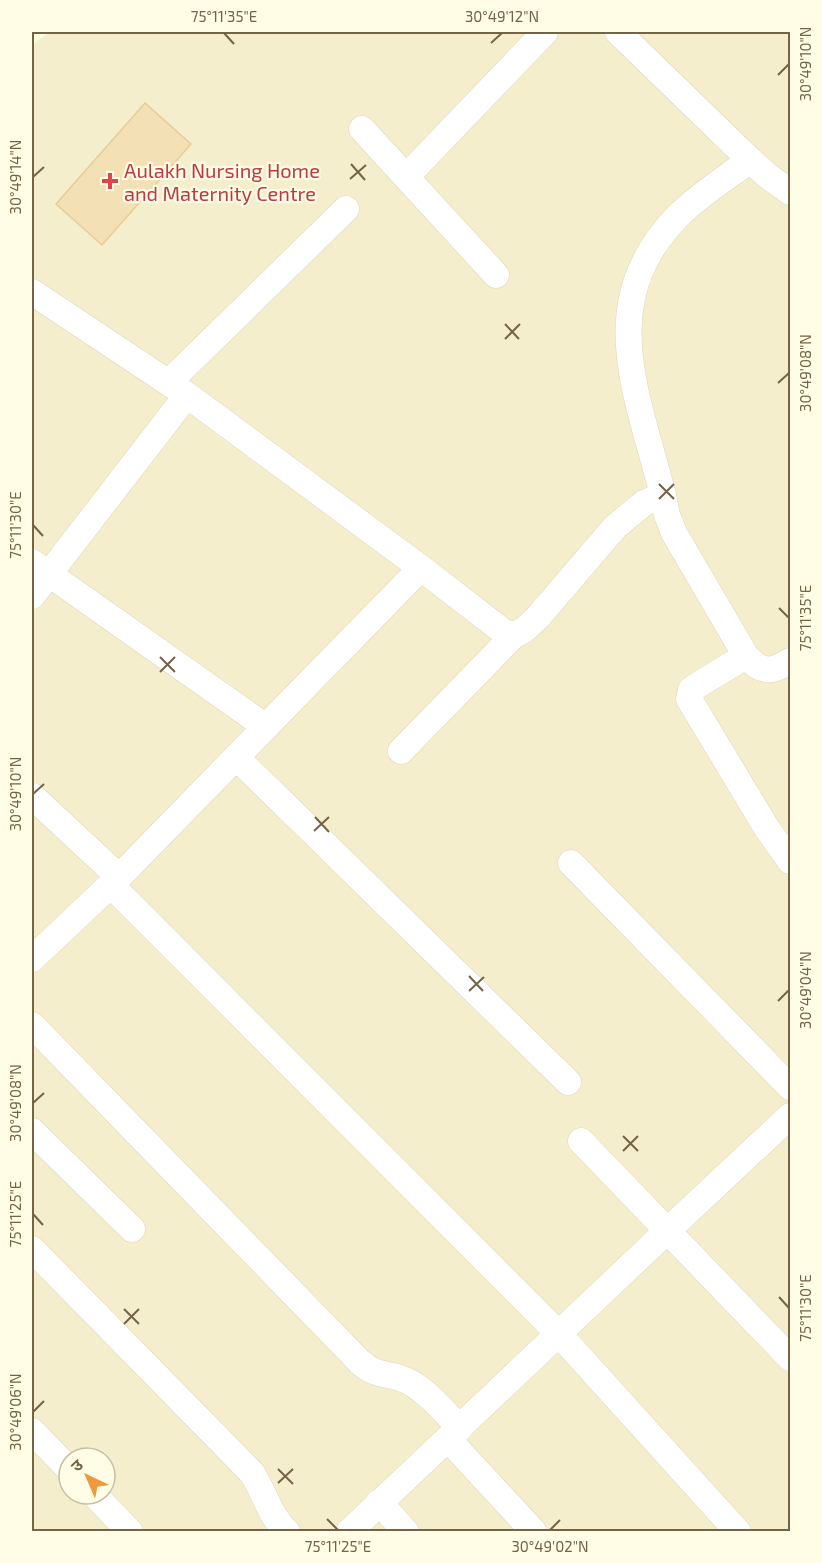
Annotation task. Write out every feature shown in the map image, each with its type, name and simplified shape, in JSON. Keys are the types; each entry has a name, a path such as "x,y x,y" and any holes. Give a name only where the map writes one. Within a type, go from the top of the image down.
{"street":[{"path":"406,177 544,32"},
{"path":"618,32 750,160 790,192"},
{"path":"362,129 496,275"},
{"path":"750,160 678,216 654,244 641,268 632,293 628,323 632,372 667,515 674,533 746,656 756,667 768,670 790,661"},
{"path":"32,596 41,568 178,389 346,209"},
{"path":"32,292 178,389 504,632 514,635"},
{"path":"401,751 514,635 524,630 538,617 615,527 644,503 663,495"},
{"path":"41,568 266,727"},
{"path":"32,959 115,881 421,568"},
{"path":"746,656 701,683 692,690 688,699 766,827 790,861"},
{"path":"236,757 568,1082"},
{"path":"32,796 559,1334 738,1532"},
{"path":"571,863 790,1088"},
{"path":"32,1025 368,1370 377,1374 402,1378 414,1384 534,1532"},
{"path":"349,1532 667,1230 787,1126"},
{"path":"32,1131 132,1229"},
{"path":"581,1141 790,1358"},
{"path":"32,1249 252,1473 275,1519 287,1532"},
{"path":"32,1431 57,1457"},
{"path":"379,1502 406,1532"},
{"path":"105,1506 130,1532"}],"shaded area":[{"path":"50,32 790,32 790,1531 32,1531 32,45"}],"building":[{"path":"145,103 191,144 102,245 56,204"}],"place":[{"name":"Aulakh Nursing Home and Maternity Centre","path":"110,181"}]}
